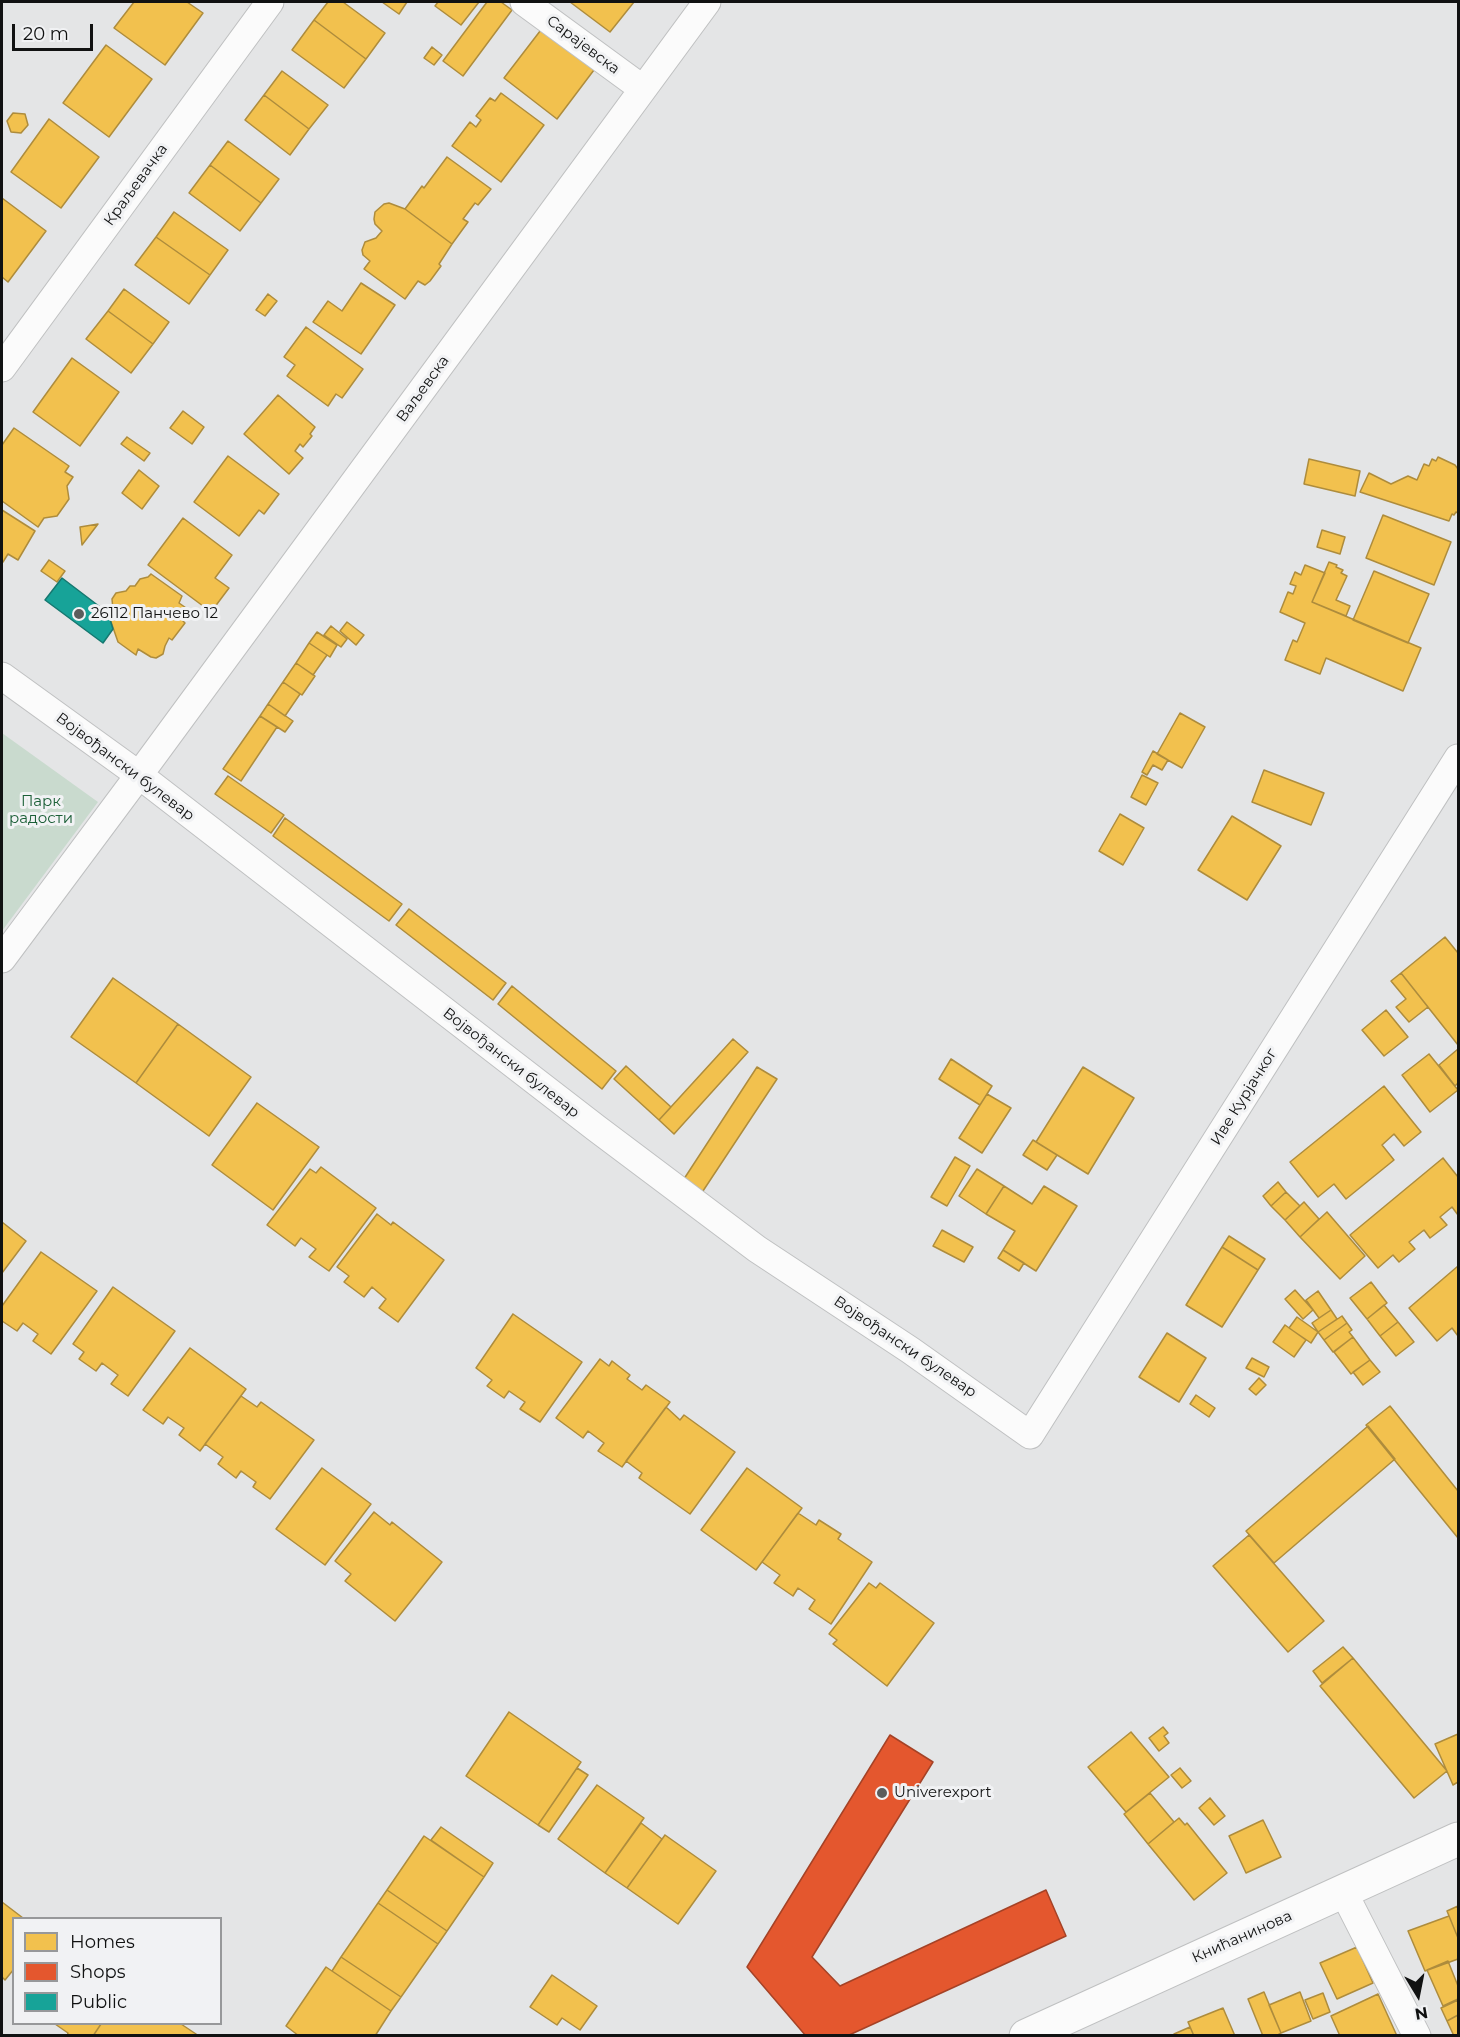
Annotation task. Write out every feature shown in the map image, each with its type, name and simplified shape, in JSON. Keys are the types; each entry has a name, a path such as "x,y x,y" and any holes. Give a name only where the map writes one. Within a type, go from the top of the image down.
{"main road":[{"name":"Книћанинова","path":"1026,2036 1458,1839"}],"street":[{"name":"Краљевачка","path":"2,368 270,2"},
{"name":"Сарајевска","path":"524,2 643,89"},
{"name":"Ваљевска","path":"2,958 139,776 707,2"},
{"name":"Војвођански булевар","path":"2,676 139,776 596,1128 738,1234 910,1350 1030,1435"},
{"name":"Иве Курјачког","path":"1030,1435 1458,758"},
{"path":"1343,1891 1417,2036"}],"green space":[{"name":"Парк радости","path":"2,733 98,802 2,931"}],"building: Homes":[{"path":"134,2 187,2 203,13 165,65 114,28"},
{"path":"328,2 343,2 385,33 366,59 314,20"},
{"path":"382,2 407,2 399,14"},
{"path":"438,2 479,2 461,25 435,6"},
{"path":"487,2 501,2 512,10 463,76 443,61"},
{"path":"570,2 634,2 610,32"},
{"path":"314,20 366,59 344,88 292,50"},
{"path":"547,22 600,62 557,119 504,78"},
{"path":"106,45 152,79 109,137 63,103"},
{"path":"432,47 442,55 434,65 424,58"},
{"path":"282,71 328,105 309,129 264,95"},
{"path":"501,93 544,125 501,182 452,146 470,122 476,127 481,120 476,116 490,98 495,101"},
{"path":"264,95 309,129 290,155 245,120"},
{"path":"13,113 25,114 28,125 21,133 11,132 7,121"},
{"path":"49,119 99,157 61,208 11,172"},
{"path":"228,141 279,179 261,203 210,165"},
{"path":"447,157 491,189 478,205 475,203 463,219 468,222 452,244 405,209"},
{"path":"210,165 261,203 240,231 189,193"},
{"path":"2,198 46,231 8,282 2,277"},
{"path":"389,203 405,209 452,244 430,281 425,285 418,281 405,299 364,269 370,261 363,255 365,242 376,238 382,231 375,224 375,212 384,204"},
{"path":"174,212 228,250 210,275 156,237"},
{"path":"156,237 210,275 189,304 135,265"},
{"path":"361,283 395,305 361,354 313,322 328,301 342,311"},
{"path":"124,289 169,322 153,344 108,311"},
{"path":"268,294 277,301 265,316 256,310"},
{"path":"108,311 153,344 131,373 86,339"},
{"path":"306,327 363,369 342,398 336,394 328,406 287,376 295,365 284,357"},
{"path":"72,358 119,392 80,446 33,412"},
{"path":"278,395 315,427 310,434 312,436 303,447 300,444 295,451 303,458 289,474 244,434"},
{"path":"183,411 204,427 192,444 170,428"},
{"path":"14,428 69,466 65,472 73,477 67,486 69,499 57,516 44,518 38,527 2,501 2,445"},
{"path":"127,437 150,453 144,461 121,444"},
{"path":"228,456 279,494 264,514 259,510 239,536 194,502"},
{"path":"1438,457 1455,465 1458,469 1458,513 1452,514 1449,521 1360,492 1369,473 1391,484 1408,476 1417,480 1424,464 1429,466 1432,459 1436,461"},
{"path":"1309,459 1360,471 1355,496 1304,484"},
{"path":"139,470 159,486 142,509 122,493"},
{"path":"2,510 35,531 18,560 8,554 2,561"},
{"path":"1383,515 1451,542 1434,585 1366,558"},
{"path":"183,518 232,555 215,578 229,588 211,612 148,565"},
{"path":"98,524 82,545 80,527"},
{"path":"1322,530 1345,537 1340,554 1317,547"},
{"path":"49,560 65,571 57,582 41,571"},
{"path":"1329,562 1337,565 1336,567 1343,570 1341,573 1347,576 1336,600 1350,606 1346,616 1312,602"},
{"path":"1305,565 1325,573 1312,602 1421,648 1403,691 1326,658 1320,674 1285,660 1293,640 1297,642 1305,623 1280,612 1288,592 1293,594 1296,586 1290,584 1295,572 1301,575"},
{"path":"1374,571 1429,594 1408,643 1353,620"},
{"path":"151,574 182,596 179,603 189,610 183,621 185,623 172,640 169,638 163,654 156,658 138,649 136,655 118,642 108,613 113,610 112,599 116,593 126,591 130,586 135,586 140,579"},
{"path":"347,622 364,635 356,645 340,631"},
{"path":"331,626 347,639 341,647 324,635"},
{"path":"317,632 337,645 330,657 309,643"},
{"path":"309,643 327,655 313,675 296,663"},
{"path":"296,663 315,676 302,695 283,682"},
{"path":"283,682 300,694 285,716 268,704"},
{"path":"268,704 293,721 285,732 260,716"},
{"path":"1180,713 1205,727 1182,768 1157,754"},
{"path":"260,716 277,727 241,781 223,769"},
{"path":"1153,751 1168,760 1162,770 1153,765 1147,775 1142,772"},
{"path":"1264,770 1324,793 1311,825 1252,802"},
{"path":"1142,775 1158,783 1146,805 1131,797"},
{"path":"228,776 284,815 271,833 215,794"},
{"path":"1120,814 1144,828 1123,865 1099,851"},
{"path":"1232,816 1281,846 1247,900 1198,870"},
{"path":"285,818 402,904 389,921 273,836"},
{"path":"409,909 506,983 493,1000 396,925"},
{"path":"1445,937 1458,953 1458,1045 1401,973"},
{"path":"1401,973 1428,1007 1409,1022 1396,1007 1406,999 1391,981"},
{"path":"113,978 178,1024 136,1083 71,1037"},
{"path":"512,986 616,1071 602,1089 498,1004"},
{"path":"1386,1010 1408,1037 1384,1056 1362,1030"},
{"path":"178,1024 251,1077 209,1136 136,1083"},
{"path":"733,1039 748,1052 674,1134 659,1120"},
{"path":"1458,1049 1458,1083 1455,1086 1439,1065"},
{"path":"1429,1054 1458,1090 1430,1112 1402,1075"},
{"path":"951,1059 992,1086 980,1105 939,1079"},
{"path":"626,1066 671,1107 659,1120 614,1079"},
{"path":"757,1067 777,1079 699,1197 680,1185"},
{"path":"1083,1067 1134,1098 1088,1174 1036,1142"},
{"path":"1384,1086 1421,1132 1404,1146 1394,1134 1382,1145 1394,1160 1346,1199 1334,1184 1318,1197 1290,1162"},
{"path":"987,1094 1011,1108 982,1153 959,1138"},
{"path":"257,1103 319,1147 273,1210 212,1165"},
{"path":"1033,1140 1057,1155 1047,1170 1023,1155"},
{"path":"955,1157 970,1166 947,1206 931,1197"},
{"path":"1443,1158 1458,1177 1458,1215 1452,1207 1440,1217 1447,1225 1430,1238 1424,1230 1409,1242 1415,1249 1399,1262 1393,1255 1378,1268 1350,1235"},
{"path":"321,1167 376,1208 329,1271 309,1257 316,1249 301,1238 295,1246 267,1225 310,1169 316,1173"},
{"path":"977,1169 1004,1186 986,1214 959,1196"},
{"path":"1278,1182 1286,1192 1271,1206 1263,1196"},
{"path":"1004,1186 1032,1204 1044,1186 1077,1206 1036,1271 1003,1250 1015,1231 986,1214"},
{"path":"1286,1192 1300,1206 1285,1220 1271,1206"},
{"path":"1304,1202 1319,1219 1300,1237 1285,1220"},
{"path":"1327,1212 1365,1256 1340,1279 1300,1237"},
{"path":"377,1214 391,1225 393,1222 444,1260 398,1322 379,1308 386,1299 372,1287 364,1297 344,1282 349,1276 337,1267"},
{"path":"2,1222 26,1241 2,1273"},
{"path":"942,1230 973,1247 964,1262 933,1246"},
{"path":"1229,1236 1265,1259 1258,1270 1222,1247"},
{"path":"1222,1247 1258,1270 1222,1327 1186,1305"},
{"path":"1003,1250 1024,1263 1019,1271 998,1258"},
{"path":"41,1252 97,1291 51,1354 33,1341 38,1334 23,1323 17,1331 2,1321 2,1306"},
{"path":"1458,1266 1458,1336 1452,1328 1437,1341 1409,1308"},
{"path":"1371,1282 1387,1303 1367,1319 1350,1298"},
{"path":"113,1287 175,1331 128,1396 111,1384 118,1375 102,1363 96,1371 79,1359 84,1352 73,1344"},
{"path":"1295,1290 1313,1310 1303,1319 1285,1299"},
{"path":"1318,1291 1331,1310 1319,1318 1306,1300"},
{"path":"1384,1305 1398,1322 1380,1336 1367,1319"},
{"path":"1331,1310 1337,1319 1318,1332 1312,1323"},
{"path":"513,1314 582,1362 540,1422 520,1409 525,1402 509,1391 504,1398 487,1386 492,1380 476,1368"},
{"path":"1342,1316 1347,1323 1324,1340 1318,1332"},
{"path":"1297,1317 1318,1332 1311,1343 1289,1328"},
{"path":"1398,1322 1414,1342 1396,1356 1380,1336"},
{"path":"1347,1323 1352,1330 1349,1332 1353,1337 1333,1352 1324,1340"},
{"path":"1285,1325 1306,1340 1294,1357 1273,1342"},
{"path":"1167,1333 1206,1358 1179,1402 1139,1377"},
{"path":"1353,1337 1370,1360 1351,1374 1334,1352"},
{"path":"190,1348 246,1389 200,1451 179,1435 184,1428 168,1417 163,1424 143,1410"},
{"path":"1252,1358 1269,1367 1264,1377 1246,1368"},
{"path":"600,1359 609,1366 612,1361 630,1375 627,1379 642,1390 646,1385 670,1402 622,1467 598,1451 604,1443 588,1431 583,1438 556,1418"},
{"path":"1370,1360 1380,1372 1363,1385 1353,1372"},
{"path":"1259,1378 1266,1385 1256,1395 1249,1389"},
{"path":"1196,1395 1215,1408 1209,1417 1190,1404"},
{"path":"241,1396 257,1407 261,1402 314,1440 270,1499 253,1487 256,1482 241,1471 236,1478 218,1464 223,1457 205,1444"},
{"path":"1390,1406 1458,1491 1458,1538 1366,1425"},
{"path":"666,1407 680,1420 684,1415 735,1452 690,1514 639,1478 642,1473 626,1461"},
{"path":"1368,1426 1395,1459 1274,1563 1246,1531"},
{"path":"322,1468 371,1504 325,1565 276,1529"},
{"path":"747,1468 802,1508 756,1570 701,1530"},
{"path":"374,1512 390,1525 392,1522 442,1562 395,1621 345,1581 351,1574 335,1561"},
{"path":"798,1513 816,1525 819,1520 841,1534 838,1539 872,1562 831,1624 809,1609 815,1600 798,1588 793,1596 774,1583 780,1575 762,1562"},
{"path":"1249,1535 1324,1621 1288,1652 1213,1566"},
{"path":"869,1583 876,1588 880,1583 934,1623 887,1686 833,1644 837,1640 829,1634"},
{"path":"1343,1647 1353,1658 1322,1683 1313,1671"},
{"path":"1353,1658 1447,1771 1414,1798 1320,1686"},
{"path":"509,1712 581,1762 538,1825 466,1776"},
{"path":"1163,1727 1168,1733 1164,1736 1169,1743 1159,1751 1149,1738"},
{"path":"1131,1732 1169,1777 1126,1812 1088,1767"},
{"path":"1458,1734 1458,1782 1453,1785 1435,1744"},
{"path":"577,1768 588,1775 549,1832 538,1825"},
{"path":"1180,1768 1191,1781 1182,1788 1171,1775"},
{"path":"597,1785 644,1818 605,1873 558,1839"},
{"path":"1150,1793 1174,1822 1148,1844 1124,1814"},
{"path":"1210,1798 1225,1816 1214,1825 1199,1808"},
{"path":"1179,1818 1185,1825 1187,1823 1227,1873 1194,1900 1148,1844"},
{"path":"1263,1820 1281,1857 1246,1873 1229,1836"},
{"path":"641,1823 662,1839 627,1888 605,1873"},
{"path":"441,1827 493,1863 484,1877 431,1840"},
{"path":"665,1835 716,1871 678,1924 627,1888"},
{"path":"424,1836 484,1877 447,1931 387,1890"},
{"path":"387,1890 447,1931 438,1944 378,1903"},
{"path":"2,1902 22,1917 12,1917 12,1971 5,1980 2,1977"},
{"path":"378,1903 438,1944 401,1997 341,1957"},
{"path":"1458,1906 1458,1938 1447,1911"},
{"path":"1449,1916 1458,1938 1458,1959 1425,1971 1408,1931"},
{"path":"1357,1947 1373,1983 1337,1999 1320,1963"},
{"path":"341,1957 401,1997 391,2011 332,1971"},
{"path":"1448,1961 1458,1986 1458,1999 1443,2006 1427,1970"},
{"path":"326,1967 391,2011 375,2036 299,2036 286,2026"},
{"path":"552,1975 597,2006 580,2030 562,2018 557,2025 530,2007"},
{"path":"1264,1992 1281,2033 1276,2036 1263,2036 1248,1999"},
{"path":"1300,1992 1311,2021 1281,2033 1269,2005"},
{"path":"1323,1993 1330,2012 1313,2019 1305,2000"},
{"path":"1378,1994 1397,2036 1340,2036 1331,2016"},
{"path":"1458,2000 1458,2015 1447,2021 1441,2008"},
{"path":"1223,2008 1235,2036 1194,2036 1188,2022"},
{"path":"1458,2015 1458,2036 1454,2036 1447,2021"},
{"path":"56,2025 100,2025 93,2036 67,2036 68,2033"},
{"path":"100,2025 182,2025 199,2036 93,2036"},
{"path":"1190,2027 1194,2036 1175,2036 1174,2034"}],"building: Shops":[{"path":"890,1735 933,1762 812,1957 840,1986 1046,1890 1066,1936 847,2036 806,2036 747,1967"}],"building: Public":[{"path":"62,578 108,613 113,629 103,643 45,600"}],"place":[{"name":"26112 Панчево 12","path":"79,614"},
{"name":"Univerexport","path":"882,1793"}]}
